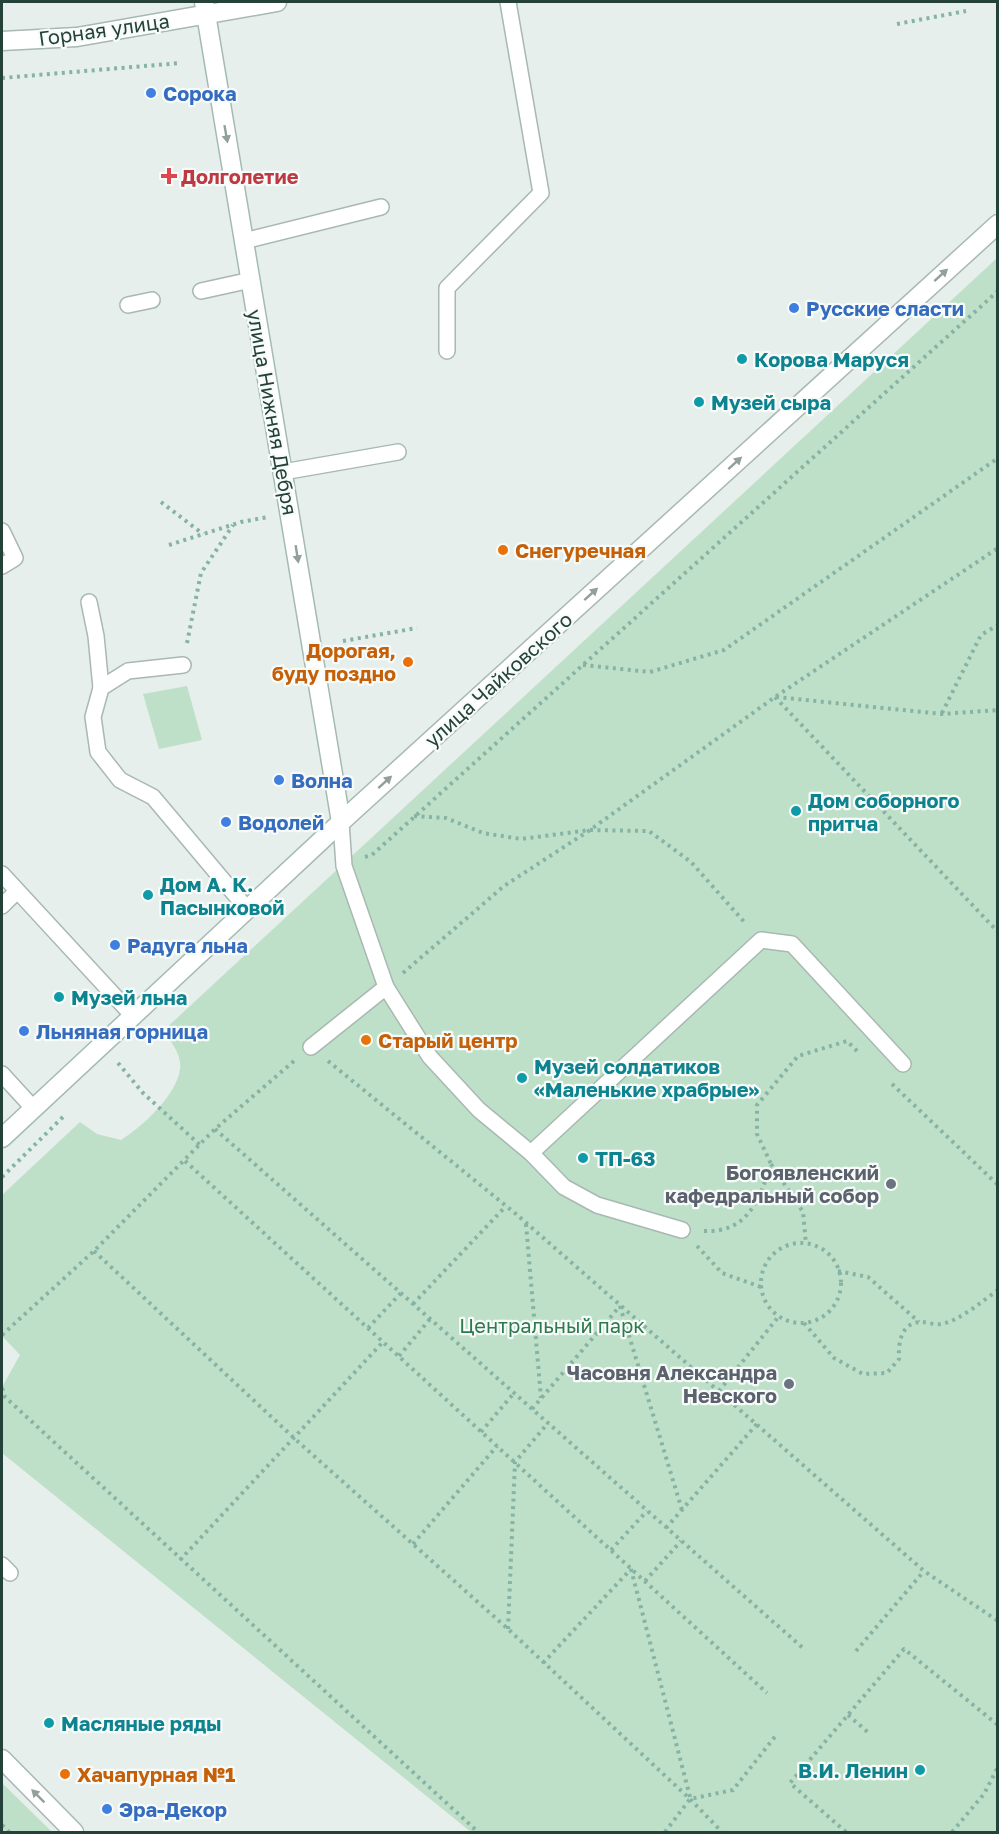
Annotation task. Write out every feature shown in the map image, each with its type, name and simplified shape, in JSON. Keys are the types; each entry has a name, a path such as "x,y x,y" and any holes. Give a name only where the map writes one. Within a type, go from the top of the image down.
{"main road":[{"name":"Горная улица","path":"2,41 77,38 205,8 277,2"},
{"name":"улица Нижняя Дебря","path":"205,8 341,822"},
{"name":"улица Чайковского","path":"2,1138 341,822 998,224"},
{"path":"2,1759 74,1833"}],"lane":[{"path":"447,351 447,288 541,193 508,2"},
{"path":"244,241 381,207"},
{"path":"201,291 251,280"},
{"path":"128,305 152,300"},
{"path":"283,472 398,452"},
{"path":"2,531 15,558 2,566"},
{"path":"89,602 96,636 101,688 93,717 98,752 120,780 153,797 248,910"},
{"path":"101,688 128,671 183,665"},
{"path":"341,822 344,866 386,987 430,1057 479,1110 531,1153 564,1187 597,1205 682,1230"},
{"path":"2,874 134,1017"},
{"path":"2,906 17,891"},
{"path":"531,1153 761,940 792,944 903,1064"},
{"path":"311,1047 386,987"},
{"path":"2,1074 34,1109"}],"path":[{"path":"897,24 966,11"},
{"path":"2,78 181,63"},
{"path":"344,866 372,855 998,291"},
{"path":"582,665 650,672 724,650 998,458"},
{"path":"160,502 203,534"},
{"path":"169,545 233,525 268,517"},
{"path":"183,665 201,573 233,525"},
{"path":"386,987 504,886 590,830 775,697 998,548"},
{"path":"942,714 981,635 998,625"},
{"path":"343,641 417,628"},
{"path":"775,697 942,714 998,710"},
{"path":"775,697 998,932"},
{"path":"414,816 446,818 483,833 521,839 590,830 650,831 691,862 761,940"},
{"path":"806,1244 803,1212 771,1164 757,1134 757,1105 798,1056 847,1041 864,1057"},
{"path":"2,1335 94,1251 215,1129 311,1047 526,1223 924,1571 998,1621"},
{"path":"110,1071 127,1055"},
{"path":"118,1063 143,1093 200,1145"},
{"path":"889,1081 998,1185"},
{"path":"2,1177 68,1112"},
{"path":"215,1129 804,1649"},
{"path":"185,1161 767,1693"},
{"path":"682,1230 721,1232 741,1221 760,1197 771,1164"},
{"path":"413,1304 506,1206"},
{"path":"526,1223 542,1398"},
{"path":"682,1230 722,1273 761,1287"},
{"path":"804,1323 822,1317 834,1305 840,1288 838,1271 822,1250 806,1244 788,1245 773,1255 764,1269 761,1287 766,1304 779,1316 804,1323 834,1358 863,1374 887,1373 899,1359 898,1342 906,1329 919,1322 940,1324 964,1314 998,1290"},
{"path":"94,1251 294,1438 508,1629 690,1799 722,1833"},
{"path":"838,1271 868,1277 919,1322"},
{"path":"368,1328 401,1293"},
{"path":"532,1409 620,1305"},
{"path":"620,1305 682,1510"},
{"path":"719,1391 779,1316"},
{"path":"399,1356 430,1319"},
{"path":"180,1560 383,1342"},
{"path":"2,1388 5,1397 478,1833"},
{"path":"481,1432 514,1393"},
{"path":"508,1629 514,1462 548,1423"},
{"path":"666,1528 757,1424"},
{"path":"413,1544 497,1446"},
{"path":"611,1550 647,1511"},
{"path":"645,1581 681,1541"},
{"path":"543,1663 631,1568"},
{"path":"631,1568 690,1799"},
{"path":"856,1651 924,1571"},
{"path":"846,1833 790,1782 904,1649 998,1725"},
{"path":"848,1715 870,1734"},
{"path":"665,1833 690,1799 733,1790 777,1734"},
{"path":"952,1833 984,1794 998,1767"},
{"path":"2,1825 8,1832"}],"green space":[{"name":"Центральный парк","path":"997,258 997,1832 471,1832 2,1453 2,1387 20,1355 2,1336 2,1195 80,1122 97,1134 121,1140 148,1119 166,1099 180,1069 178,1053 163,1031"},
{"path":"187,686 202,740 159,749 143,694"},
{"path":"2,1783 52,1832 2,1832"}],"place":[{"name":"Сорока","path":"151,93"},
{"name":"Долголетие","path":"169,176"},
{"name":"Русские сласти","path":"794,308"},
{"name":"Корова Маруся","path":"742,359"},
{"name":"Музей сыра","path":"699,402"},
{"name":"Снегуречная","path":"503,550"},
{"name":"Дорогая, буду поздно","path":"408,662"},
{"name":"Волна","path":"279,780"},
{"name":"Дом соборного притча","path":"796,811"},
{"name":"Водолей","path":"226,822"},
{"name":"Дом А. К. Пасынковой","path":"148,895"},
{"name":"Радуга льна","path":"115,945"},
{"name":"Музей льна","path":"59,997"},
{"name":"Льняная горница","path":"24,1031"},
{"name":"Старый центр","path":"366,1040"},
{"name":"Музей солдатиков «Маленькие храбрые»","path":"522,1078"},
{"name":"ТП-63","path":"583,1158"},
{"name":"Богоявленский кафедральный собор","path":"891,1184"},
{"name":"Часовня Александра Невского","path":"789,1384"},
{"name":"Масляные ряды","path":"49,1723"},
{"name":"В.И. Ленин","path":"920,1770"},
{"name":"Хачапурная №1","path":"65,1774"},
{"name":"Эра-Декор","path":"107,1809"}]}
